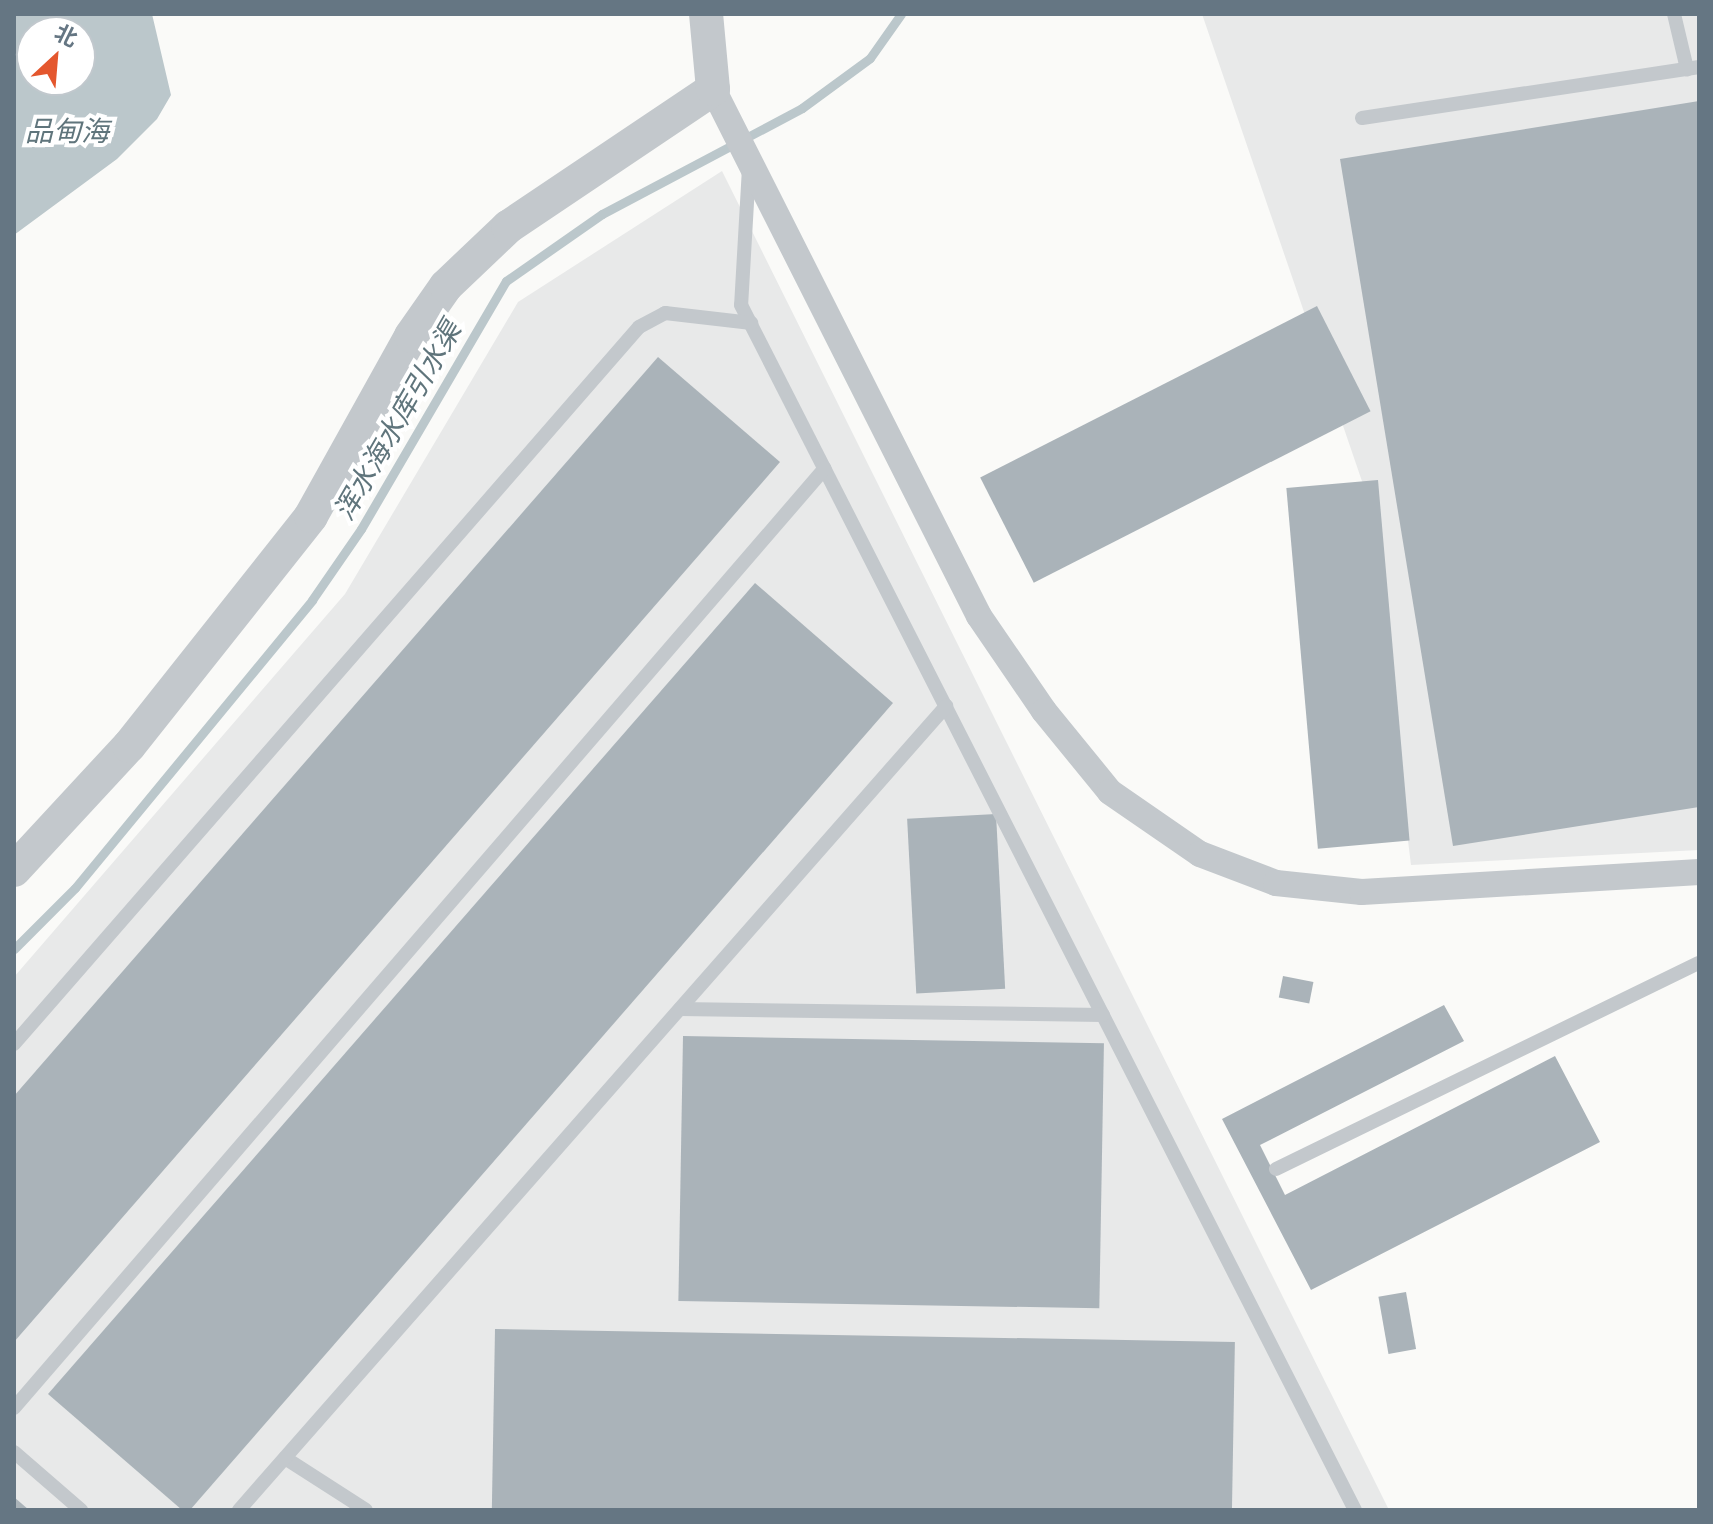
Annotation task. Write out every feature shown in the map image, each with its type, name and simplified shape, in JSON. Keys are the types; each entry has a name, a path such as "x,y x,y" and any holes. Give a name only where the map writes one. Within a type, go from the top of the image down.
{"street":[{"path":"706,14 713,89 979,616 1044,711 1110,792 1200,854 1276,883 1362,892 1699,872"},
{"path":"14,870 129,746 311,516 411,336 446,286 508,227 713,89"}],"lane":[{"path":"1362,118 1693,68 1674,14"},
{"path":"750,160 741,305 1355,1510"},
{"path":"14,1044 639,327 665,313 751,323"},
{"path":"14,1408 825,468"},
{"path":"239,1510 946,706"},
{"path":"1276,1169 1699,963"},
{"path":"680,1009 1103,1015"},
{"path":"14,1452 81,1510"},
{"path":"285,1458 366,1510"}],"shaded area":[{"path":"1202,14 1699,14 1699,850 1411,865 1365,490"},
{"path":"722,171 1389,1510 14,1510 14,977 345,594 518,302"}],"water":[{"name":"品甸海","path":"14,14 152,14 171,95 157,119 117,159 14,235"}],"building":[{"path":"1699,101 1699,807 1453,846 1340,159"},
{"path":"1317,306 1371,411 1034,583 980,478"},
{"path":"658,357 780,462 14,1342 14,1096"},
{"path":"1378,480 1410,841 1318,849 1286,488"},
{"path":"755,583 893,703 190,1510 182,1510 48,1394"},
{"path":"996,814 1005,989 916,993 907,819"},
{"path":"1283,976 1313,982 1309,1004 1279,998"},
{"path":"1444,1005 1464,1041 1260,1145 1285,1195 1555,1056 1600,1142 1311,1290 1222,1119"},
{"path":"683,1036 1104,1043 1099,1308 678,1301"},
{"path":"1406,1292 1416,1349 1388,1354 1378,1297"},
{"path":"495,1329 1235,1342 1232,1510 492,1510"},
{"path":"14,1497 29,1510 14,1510"}],"waterway":[{"name":"浑水海水库引水渠","path":"14,949 75,888 312,600 361,529 506,281 602,214 802,108 870,58 901,14"}]}
